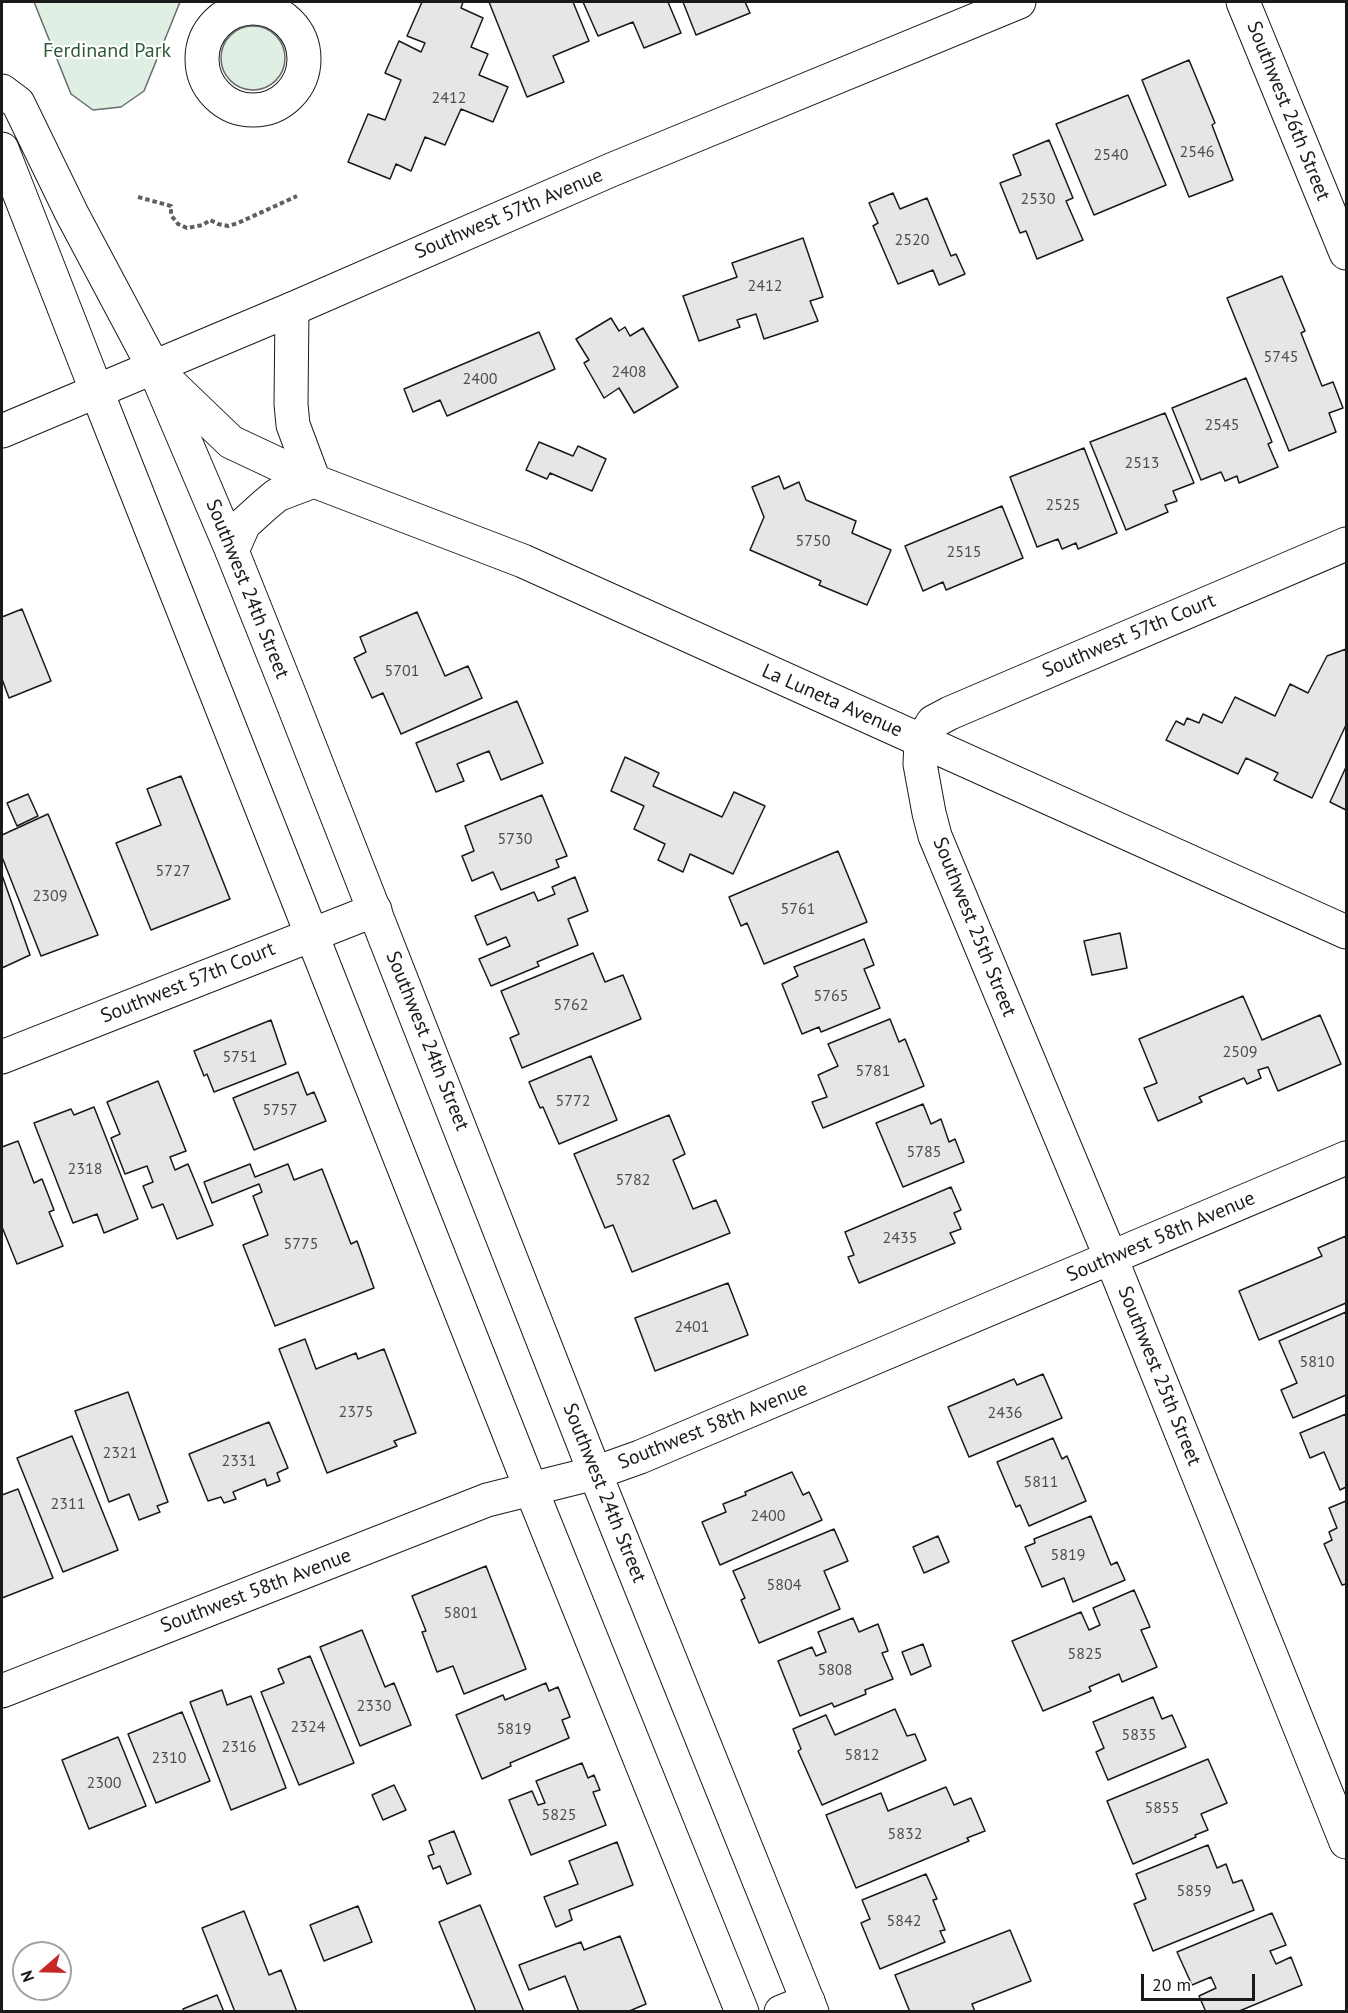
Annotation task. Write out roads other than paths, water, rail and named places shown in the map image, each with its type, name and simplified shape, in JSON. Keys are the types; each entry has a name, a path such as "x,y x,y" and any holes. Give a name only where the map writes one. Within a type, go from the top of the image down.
{"street":[{"name":"Southwest 57th Avenue","path":"2,431 292,309 610,170 1020,2"},
{"name":"Southwest 26th Street","path":"1244,2 1347,253"},
{"name":"Southwest 24th Street","path":"2,91 18,103 72,214 154,368 232,551 595,1473 800,2008"},
{"path":"2,149 531,1489 742,2012"},
{"path":"232,551 244,524 265,505 277,495 314,481 293,425 292,309"},
{"name":"La Luneta Avenue","path":"154,368 231,442 314,481 523,561 1347,932"},
{"name":"Southwest 57th Court","path":"921,741 933,722 971,703 1347,544"},
{"name":"Southwest 25th Street","path":"921,741 920,764 924,792 935,836 1111,1258 1347,1842"},
{"name":"Southwest 57th Court","path":"2,1057 375,910"},
{"name":"Southwest 58th Avenue","path":"2,1691 487,1500 595,1473 640,1457 1347,1158"}],"park label":[{"name":"Ferdinand Park","path":"107,51"}]}
